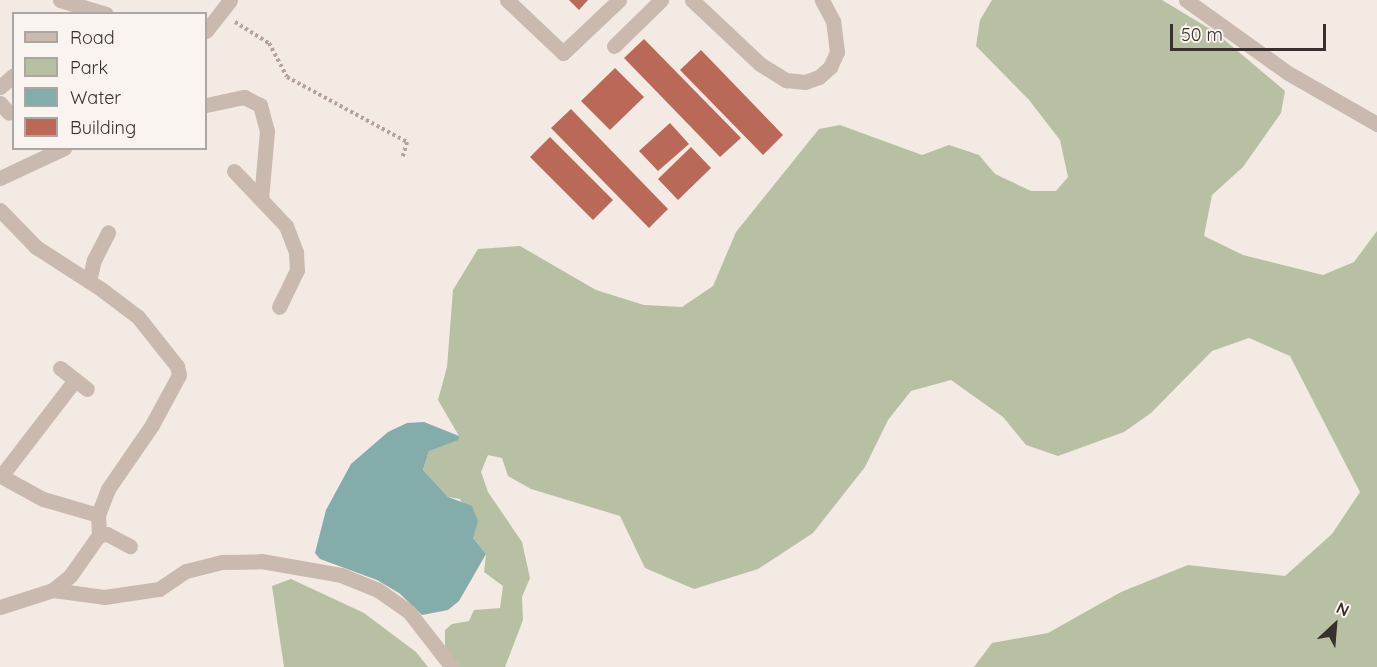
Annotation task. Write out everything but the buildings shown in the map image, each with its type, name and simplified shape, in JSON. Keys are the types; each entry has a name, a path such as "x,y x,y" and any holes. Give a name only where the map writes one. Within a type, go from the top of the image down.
{"street":[{"path":"60,0 84,12"},
{"path":"207,30 230,0"},
{"path":"507,0 563,53 619,0"},
{"path":"614,46 661,0"},
{"path":"692,0 760,64 786,80 805,82 824,72 837,52 834,21 822,0"},
{"path":"1186,0 1288,73 1377,124"},
{"path":"0,87 12,77"},
{"path":"207,105 244,97 260,105 267,131 261,199"},
{"path":"0,178 60,150"},
{"path":"234,171 286,226 296,252 297,270 279,307"},
{"path":"0,210 36,248 89,281 138,317 177,366 179,375 152,425 120,467 98,515 99,535 70,576 53,590 0,607"},
{"path":"89,281 93,260 108,232"},
{"path":"60,368 81,385 0,476 43,499 98,515"},
{"path":"99,535 107,534 130,546"},
{"path":"53,590 104,597 159,589 186,571 222,562 261,561 341,575 378,590 409,612 452,667"}],"path":[{"path":"220,13 269,43 287,77 407,142 403,156"}],"green space":[{"path":"992,0 1162,0 1215,32 1285,91 1281,113 1243,167 1212,195 1204,236 1243,255 1323,275 1354,262 1377,231 1377,667 974,667 992,643 1048,633 1121,592 1188,565 1285,576 1332,534 1360,492 1290,356 1249,338 1212,351 1151,413 1124,432 1058,456 1026,445 1003,417 951,380 911,391 888,420 865,467 813,533 758,569 694,589 645,568 620,516 531,489 508,476 502,458 488,455 481,472 488,492 522,542 530,578 522,597 523,620 505,667 459,667 445,648 445,630 452,624 469,621 474,610 500,608 503,586 484,572 486,554 473,538 460,499 448,497 423,470 429,451 459,436 438,400 447,367 453,290 478,249 520,246 596,290 644,305 682,307 713,286 736,232 819,129 840,125 922,155 949,145 979,155 995,174 1031,191 1056,191 1068,177 1060,140 1029,100 976,46 980,20"},
{"path":"291,579 364,613 416,652 428,667 284,667 272,586"}],"water":[{"path":"424,422 459,436 458,440 429,451 423,470 448,497 472,506 478,521 473,538 486,554 459,601 448,610 422,615 399,593 377,580 320,559 315,553 326,510 351,464 388,432 407,423"}]}
